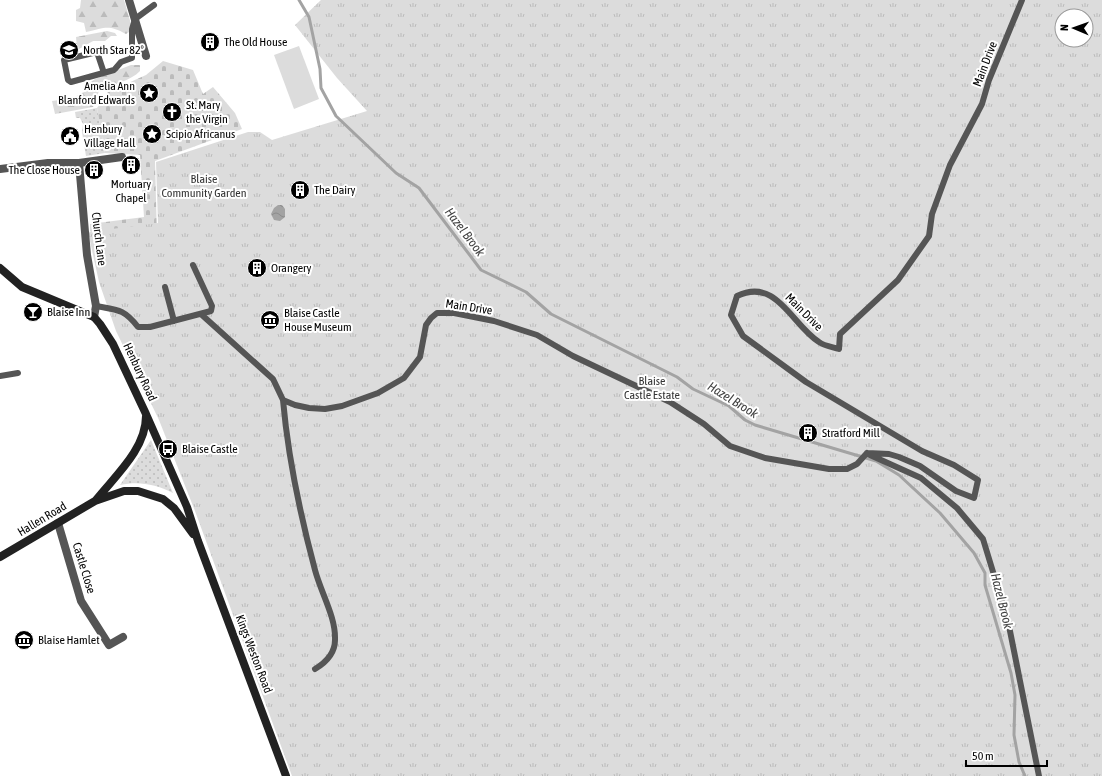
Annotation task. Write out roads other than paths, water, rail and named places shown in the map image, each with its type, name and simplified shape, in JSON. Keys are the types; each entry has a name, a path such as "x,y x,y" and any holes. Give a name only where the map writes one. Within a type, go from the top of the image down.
{"main road":[{"path":"0,268 22,287 61,308 94,317"},
{"name":"Henbury Road","path":"94,317 113,344 146,414 187,507 198,541"},
{"name":"Hallen Road","path":"96,501 132,456 142,437 146,425 146,414"},
{"name":"Hallen Road","path":"0,557 96,501 124,491 138,491 150,494 163,500 174,508 198,541"},
{"name":"Kings Weston Road","path":"198,541 286,776"}],"street":[{"path":"129,0 146,56"},
{"path":"0,168 47,161 79,163 122,156"},
{"name":"Church Lane","path":"79,163 87,255 96,306 94,317"},
{"name":"Castle Close","path":"58,523 81,601 108,645 123,637"}],"lane":[{"name":"Main Drive","path":"283,400 309,408 325,409 342,406 378,393 404,378 420,357 426,325 431,318 437,313 454,313 494,321 537,335 573,356 670,402 704,424 730,446 776,461 830,469 847,468 857,464 867,453 889,454 920,466 956,491 974,498 978,480 954,465 922,451 806,382 743,336 731,315 737,296 748,291 760,291 776,299 819,342 839,349 840,334 898,280 929,236 932,214 950,165 982,104 989,80 1022,0"},
{"path":"104,73 97,52 64,60 68,80 70,82 104,73 115,69 121,62 132,58 132,29 135,19 154,6"},
{"path":"96,306 120,310 129,315 138,327 150,327 202,315 211,311 212,306 193,265"},
{"path":"165,287 174,321"},
{"path":"202,315 273,379 283,400 301,518 317,579 333,623 335,641 332,652 324,663 315,669"},
{"path":"0,376 18,373"},
{"path":"867,453 921,478 957,508 983,539 1008,621 1039,776"}],"water":[{"path":"278,205 282,205 285,209 285,217 280,221 274,220 271,214 274,208"}],"waterway":[{"name":"Hazel Brook","path":"299,0 309,17 320,69 321,88 336,116 396,173 419,188 481,270 526,292 551,314 677,377 693,389 729,406 745,420 755,425 876,461 899,475 940,513 974,553 985,573 985,585 1011,673 1015,695 1014,735 1019,762 1025,776"}],"place":[{"name":"The Old House","path":"210,42"},
{"name":"North Star 82°","path":"69,50"},
{"name":"Amelia Ann Blanford Edwards","path":"149,93"},
{"name":"St. Mary the Virgin","path":"172,112"},
{"name":"Scipio Africanus","path":"152,134"},
{"name":"Henbury Village Hall","path":"70,136"},
{"name":"Mortuary Chapel","path":"131,165"},
{"name":"The Close House","path":"94,170"},
{"name":"The Dairy","path":"300,190"},
{"name":"Orangery","path":"257,268"},
{"name":"Blaise Inn","path":"33,312"},
{"name":"Blaise Castle House Museum","path":"270,320"},
{"name":"Stratford Mill","path":"808,433"},
{"name":"Blaise Castle","path":"168,449"},
{"name":"Blaise Hamlet","path":"24,640"}],"park label":[{"name":"Blaise Community Garden","path":"204,186"},
{"name":"Blaise Castle Estate","path":"652,388"}]}
